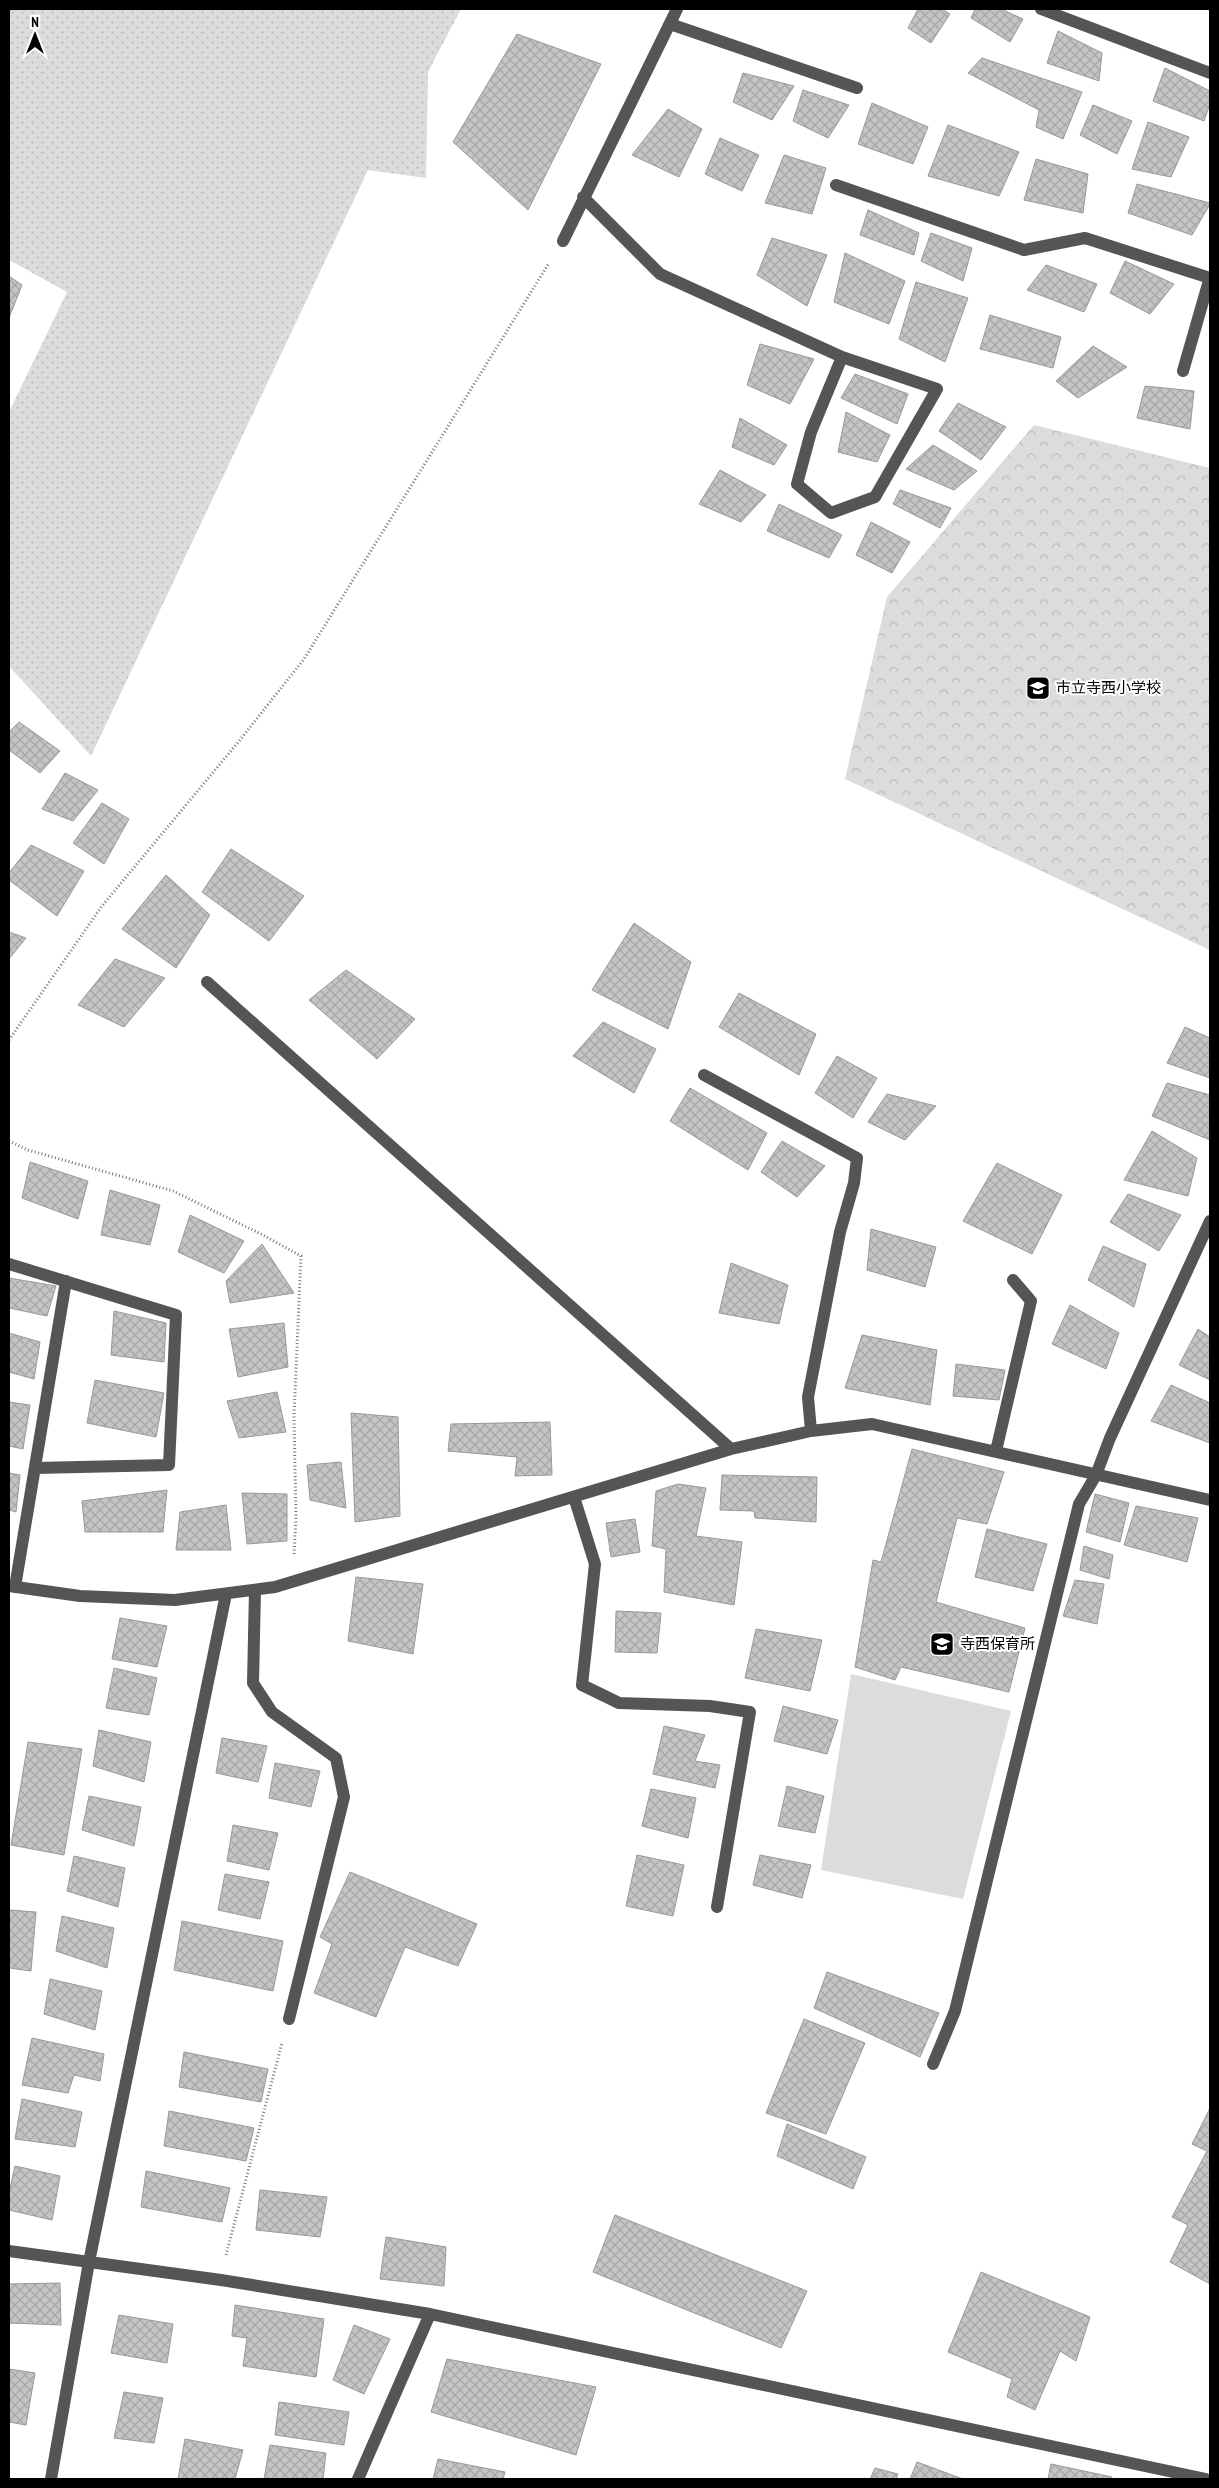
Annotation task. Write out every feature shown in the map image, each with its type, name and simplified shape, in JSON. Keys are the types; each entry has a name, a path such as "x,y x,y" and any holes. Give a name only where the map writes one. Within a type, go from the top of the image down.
{"street":[{"path":"563,241 677,9"},
{"path":"1041,9 1210,72"},
{"path":"670,24 856,88"},
{"path":"836,185 1024,250 1085,238 1210,278 1183,371"},
{"path":"583,197 660,274 842,357 936,390 875,497 830,513 797,484 811,432 842,357"},
{"path":"207,982 731,1450"},
{"path":"704,1075 856,1158 854,1183 840,1232 808,1397 811,1431"},
{"path":"933,2064 955,2011 1080,1504 1096,1475 1110,1438 1210,1222"},
{"path":"9,1264 176,1315 169,1465 35,1468"},
{"path":"996,1451 1031,1301 1014,1280"},
{"path":"66,1281 35,1468 12,1586 80,1596 175,1600 255,1590 293,1582 731,1450 811,1431 872,1424 1210,1500"},
{"path":"574,1497 594,1564 582,1685 619,1704 710,1706 750,1712 717,1907"},
{"path":"255,1590 253,1683 272,1712 336,1758 344,1797 289,2019"},
{"path":"51,2479 89,2262 226,1594"},
{"path":"9,2251 221,2280 430,2314 1166,2475 1206,2479"},
{"path":"358,2479 430,2314"}],"path":[{"path":"9,1040 102,906 240,740 304,658 563,241"},
{"path":"9,1141 28,1150 173,1191 302,1256 294,1416 296,1518 293,1582"},
{"path":"221,2280 224,2262 289,2019"}],"green space":[{"path":"9,9 461,9 428,72 426,178 368,170 91,756 9,666 9,412 67,292 9,260"},
{"name":"市立寺西小学校","path":"1034,425 1210,468 1210,950 845,779 887,597"},
{"path":"851,1674 1011,1711 963,1899 821,1870"}],"building":[{"path":"918,9 942,9 950,14 931,43 908,28"},
{"path":"975,9 1001,9 1023,19 1010,42 971,18"},
{"path":"1058,31 1102,53 1099,81 1047,63"},
{"path":"517,34 601,64 528,210 453,142"},
{"path":"982,58 1082,92 1063,139 1036,127 1039,110 968,73"},
{"path":"1165,68 1210,91 1210,104 1204,121 1153,101"},
{"path":"743,73 794,86 772,120 733,102"},
{"path":"803,90 849,105 828,138 793,121"},
{"path":"872,103 928,127 913,164 858,144"},
{"path":"1093,105 1132,121 1117,154 1080,135"},
{"path":"668,109 702,129 679,177 632,155"},
{"path":"1148,122 1189,137 1171,177 1132,169"},
{"path":"948,125 1019,152 999,196 928,176"},
{"path":"720,138 759,155 742,191 705,174"},
{"path":"784,155 826,168 812,214 765,203"},
{"path":"1036,159 1088,174 1083,213 1024,200"},
{"path":"1137,184 1210,204 1192,235 1128,213"},
{"path":"868,210 919,233 914,255 860,235"},
{"path":"931,233 972,248 963,281 921,261"},
{"path":"772,238 827,255 807,306 757,275"},
{"path":"845,253 905,281 889,324 834,302"},
{"path":"1125,261 1174,284 1150,314 1110,293"},
{"path":"1046,265 1097,284 1084,312 1027,290"},
{"path":"9,276 22,285 9,318"},
{"path":"916,282 968,298 945,362 899,339"},
{"path":"990,315 1061,337 1053,368 980,349"},
{"path":"760,344 814,359 790,404 747,385"},
{"path":"1093,346 1127,367 1078,398 1056,381"},
{"path":"855,374 908,394 897,424 841,398"},
{"path":"1145,386 1194,391 1190,429 1137,418"},
{"path":"958,403 1006,427 981,460 939,431"},
{"path":"846,412 890,435 877,462 838,452"},
{"path":"740,418 787,445 774,465 732,447"},
{"path":"933,445 977,471 954,490 906,469"},
{"path":"720,470 766,495 741,522 699,504"},
{"path":"900,490 951,508 940,528 893,504"},
{"path":"779,504 842,535 829,558 767,531"},
{"path":"871,522 910,542 892,573 856,555"},
{"path":"19,722 60,751 40,773 9,750 9,732"},
{"path":"65,773 98,790 73,821 42,809"},
{"path":"102,803 129,819 104,864 73,843"},
{"path":"31,845 84,871 57,916 9,880 9,873"},
{"path":"231,849 304,896 269,941 202,892"},
{"path":"166,875 210,915 176,968 122,929"},
{"path":"634,923 691,962 668,1029 592,990"},
{"path":"9,932 26,938 9,959"},
{"path":"115,959 165,978 124,1027 78,1005"},
{"path":"346,970 415,1019 377,1059 309,1000"},
{"path":"739,993 816,1034 799,1075 719,1027"},
{"path":"603,1022 656,1049 634,1093 573,1056"},
{"path":"1185,1027 1210,1038 1210,1078 1167,1063"},
{"path":"837,1056 877,1078 853,1118 815,1093"},
{"path":"1167,1083 1210,1095 1210,1140 1152,1116"},
{"path":"690,1088 767,1133 748,1170 670,1121"},
{"path":"887,1094 936,1106 905,1140 868,1122"},
{"path":"1152,1131 1197,1158 1188,1196 1124,1180"},
{"path":"782,1141 825,1166 797,1197 761,1172"},
{"path":"30,1162 88,1181 78,1219 22,1198"},
{"path":"997,1163 1062,1195 1032,1254 963,1221"},
{"path":"110,1190 160,1205 150,1245 101,1235"},
{"path":"1128,1194 1181,1215 1159,1251 1110,1222"},
{"path":"190,1215 244,1241 224,1273 178,1252"},
{"path":"871,1229 936,1247 925,1287 867,1270"},
{"path":"262,1244 294,1293 230,1303 226,1281"},
{"path":"1103,1246 1146,1264 1134,1307 1088,1280"},
{"path":"731,1263 788,1285 779,1324 719,1313"},
{"path":"9,1278 56,1286 47,1316 9,1308"},
{"path":"1070,1305 1119,1333 1106,1369 1052,1344"},
{"path":"114,1311 166,1323 164,1362 111,1355"},
{"path":"284,1323 288,1367 238,1377 229,1329"},
{"path":"1198,1329 1210,1337 1210,1380 1179,1365"},
{"path":"9,1333 40,1342 34,1379 9,1372"},
{"path":"862,1335 937,1350 930,1405 845,1388"},
{"path":"956,1364 1005,1370 999,1400 953,1396"},
{"path":"95,1380 164,1393 156,1437 87,1423"},
{"path":"1171,1385 1210,1403 1210,1443 1151,1421"},
{"path":"277,1392 286,1432 239,1438 227,1401"},
{"path":"9,1402 30,1405 23,1449 9,1446"},
{"path":"351,1413 398,1417 400,1516 355,1522"},
{"path":"550,1422 552,1475 515,1476 517,1457 448,1451 451,1424"},
{"path":"912,1449 1004,1472 987,1524 957,1518 936,1602 1025,1628 1009,1692 901,1667 895,1680 855,1667 873,1560 881,1562"},
{"path":"341,1462 346,1508 310,1500 307,1465"},
{"path":"9,1473 20,1475 16,1512 9,1510"},
{"path":"722,1475 817,1477 816,1522 755,1518 754,1511 720,1510"},
{"path":"678,1484 706,1488 696,1536 742,1542 734,1605 664,1592 666,1549 652,1546 656,1491"},
{"path":"167,1490 163,1532 85,1532 82,1501"},
{"path":"242,1493 287,1494 287,1541 247,1544"},
{"path":"1095,1494 1129,1503 1120,1542 1086,1532"},
{"path":"226,1505 231,1550 176,1550 180,1512"},
{"path":"1136,1506 1198,1518 1187,1562 1124,1545"},
{"path":"635,1519 640,1552 611,1557 606,1523"},
{"path":"987,1529 1047,1544 1033,1591 975,1577"},
{"path":"1084,1546 1113,1555 1109,1579 1080,1570"},
{"path":"356,1577 423,1584 413,1654 348,1641"},
{"path":"1075,1580 1104,1584 1097,1624 1063,1616"},
{"path":"616,1611 661,1613 657,1653 615,1652"},
{"path":"120,1618 167,1626 157,1667 112,1659"},
{"path":"756,1629 822,1640 810,1691 745,1678"},
{"path":"114,1668 157,1678 149,1715 106,1708"},
{"path":"783,1706 838,1720 827,1754 774,1741"},
{"path":"664,1726 705,1735 695,1761 720,1765 715,1788 653,1774"},
{"path":"99,1730 151,1742 144,1782 93,1766"},
{"path":"222,1738 267,1746 258,1782 216,1773"},
{"path":"28,1742 82,1749 64,1855 11,1845"},
{"path":"275,1763 320,1771 311,1807 269,1798"},
{"path":"787,1786 824,1796 815,1833 778,1826"},
{"path":"651,1789 696,1798 688,1838 642,1826"},
{"path":"89,1796 141,1807 134,1846 82,1830"},
{"path":"233,1825 278,1833 269,1870 227,1861"},
{"path":"637,1855 684,1865 673,1916 626,1906"},
{"path":"760,1855 811,1865 802,1898 753,1885"},
{"path":"74,1856 125,1868 118,1907 67,1891"},
{"path":"350,1872 477,1924 458,1966 405,1947 376,2017 314,1993 332,1944 320,1937"},
{"path":"225,1874 269,1882 260,1919 218,1910"},
{"path":"9,1910 36,1912 31,1971 9,1968"},
{"path":"62,1916 114,1928 107,1968 56,1951"},
{"path":"182,1921 283,1941 273,1991 174,1970"},
{"path":"827,1972 939,2013 920,2057 814,2008"},
{"path":"50,1979 102,1991 95,2030 44,2014"},
{"path":"804,2019 865,2043 826,2134 766,2113"},
{"path":"32,2038 104,2054 100,2081 74,2075 68,2093 22,2085"},
{"path":"184,2052 268,2069 261,2102 179,2087"},
{"path":"22,2099 82,2112 75,2147 15,2139"},
{"path":"1210,2108 1210,2284 1170,2262 1188,2225 1172,2217 1207,2151 1192,2144"},
{"path":"169,2111 254,2128 246,2161 164,2146"},
{"path":"787,2124 866,2157 853,2189 777,2156"},
{"path":"15,2166 60,2176 52,2220 9,2210 9,2193"},
{"path":"146,2171 230,2188 222,2222 141,2207"},
{"path":"260,2190 327,2197 320,2237 256,2230"},
{"path":"615,2215 807,2291 781,2348 593,2272"},
{"path":"386,2237 446,2247 444,2286 380,2279"},
{"path":"981,2272 1090,2317 1076,2361 1060,2351 1035,2410 1007,2397 1012,2379 948,2352"},
{"path":"60,2283 61,2325 9,2323 9,2284"},
{"path":"235,2305 324,2319 316,2377 243,2366 247,2338 232,2336"},
{"path":"119,2315 173,2324 167,2363 111,2353"},
{"path":"354,2325 390,2339 364,2394 333,2380"},
{"path":"447,2359 596,2387 576,2455 431,2412"},
{"path":"9,2369 35,2373 26,2425 9,2422"},
{"path":"124,2392 163,2398 154,2443 114,2438"},
{"path":"279,2402 349,2412 344,2445 275,2435"},
{"path":"185,2439 243,2450 235,2479 178,2479"},
{"path":"270,2445 326,2453 323,2479 264,2479"},
{"path":"438,2459 505,2472 503,2479 433,2479"},
{"path":"917,2462 963,2479 910,2479"},
{"path":"1051,2464 1112,2477 1111,2479 1048,2479"},
{"path":"875,2468 898,2474 896,2479 870,2479"}],"place":[{"name":"市立寺西小学校","path":"1038,688"},
{"name":"寺西保育所","path":"942,1644"}]}
